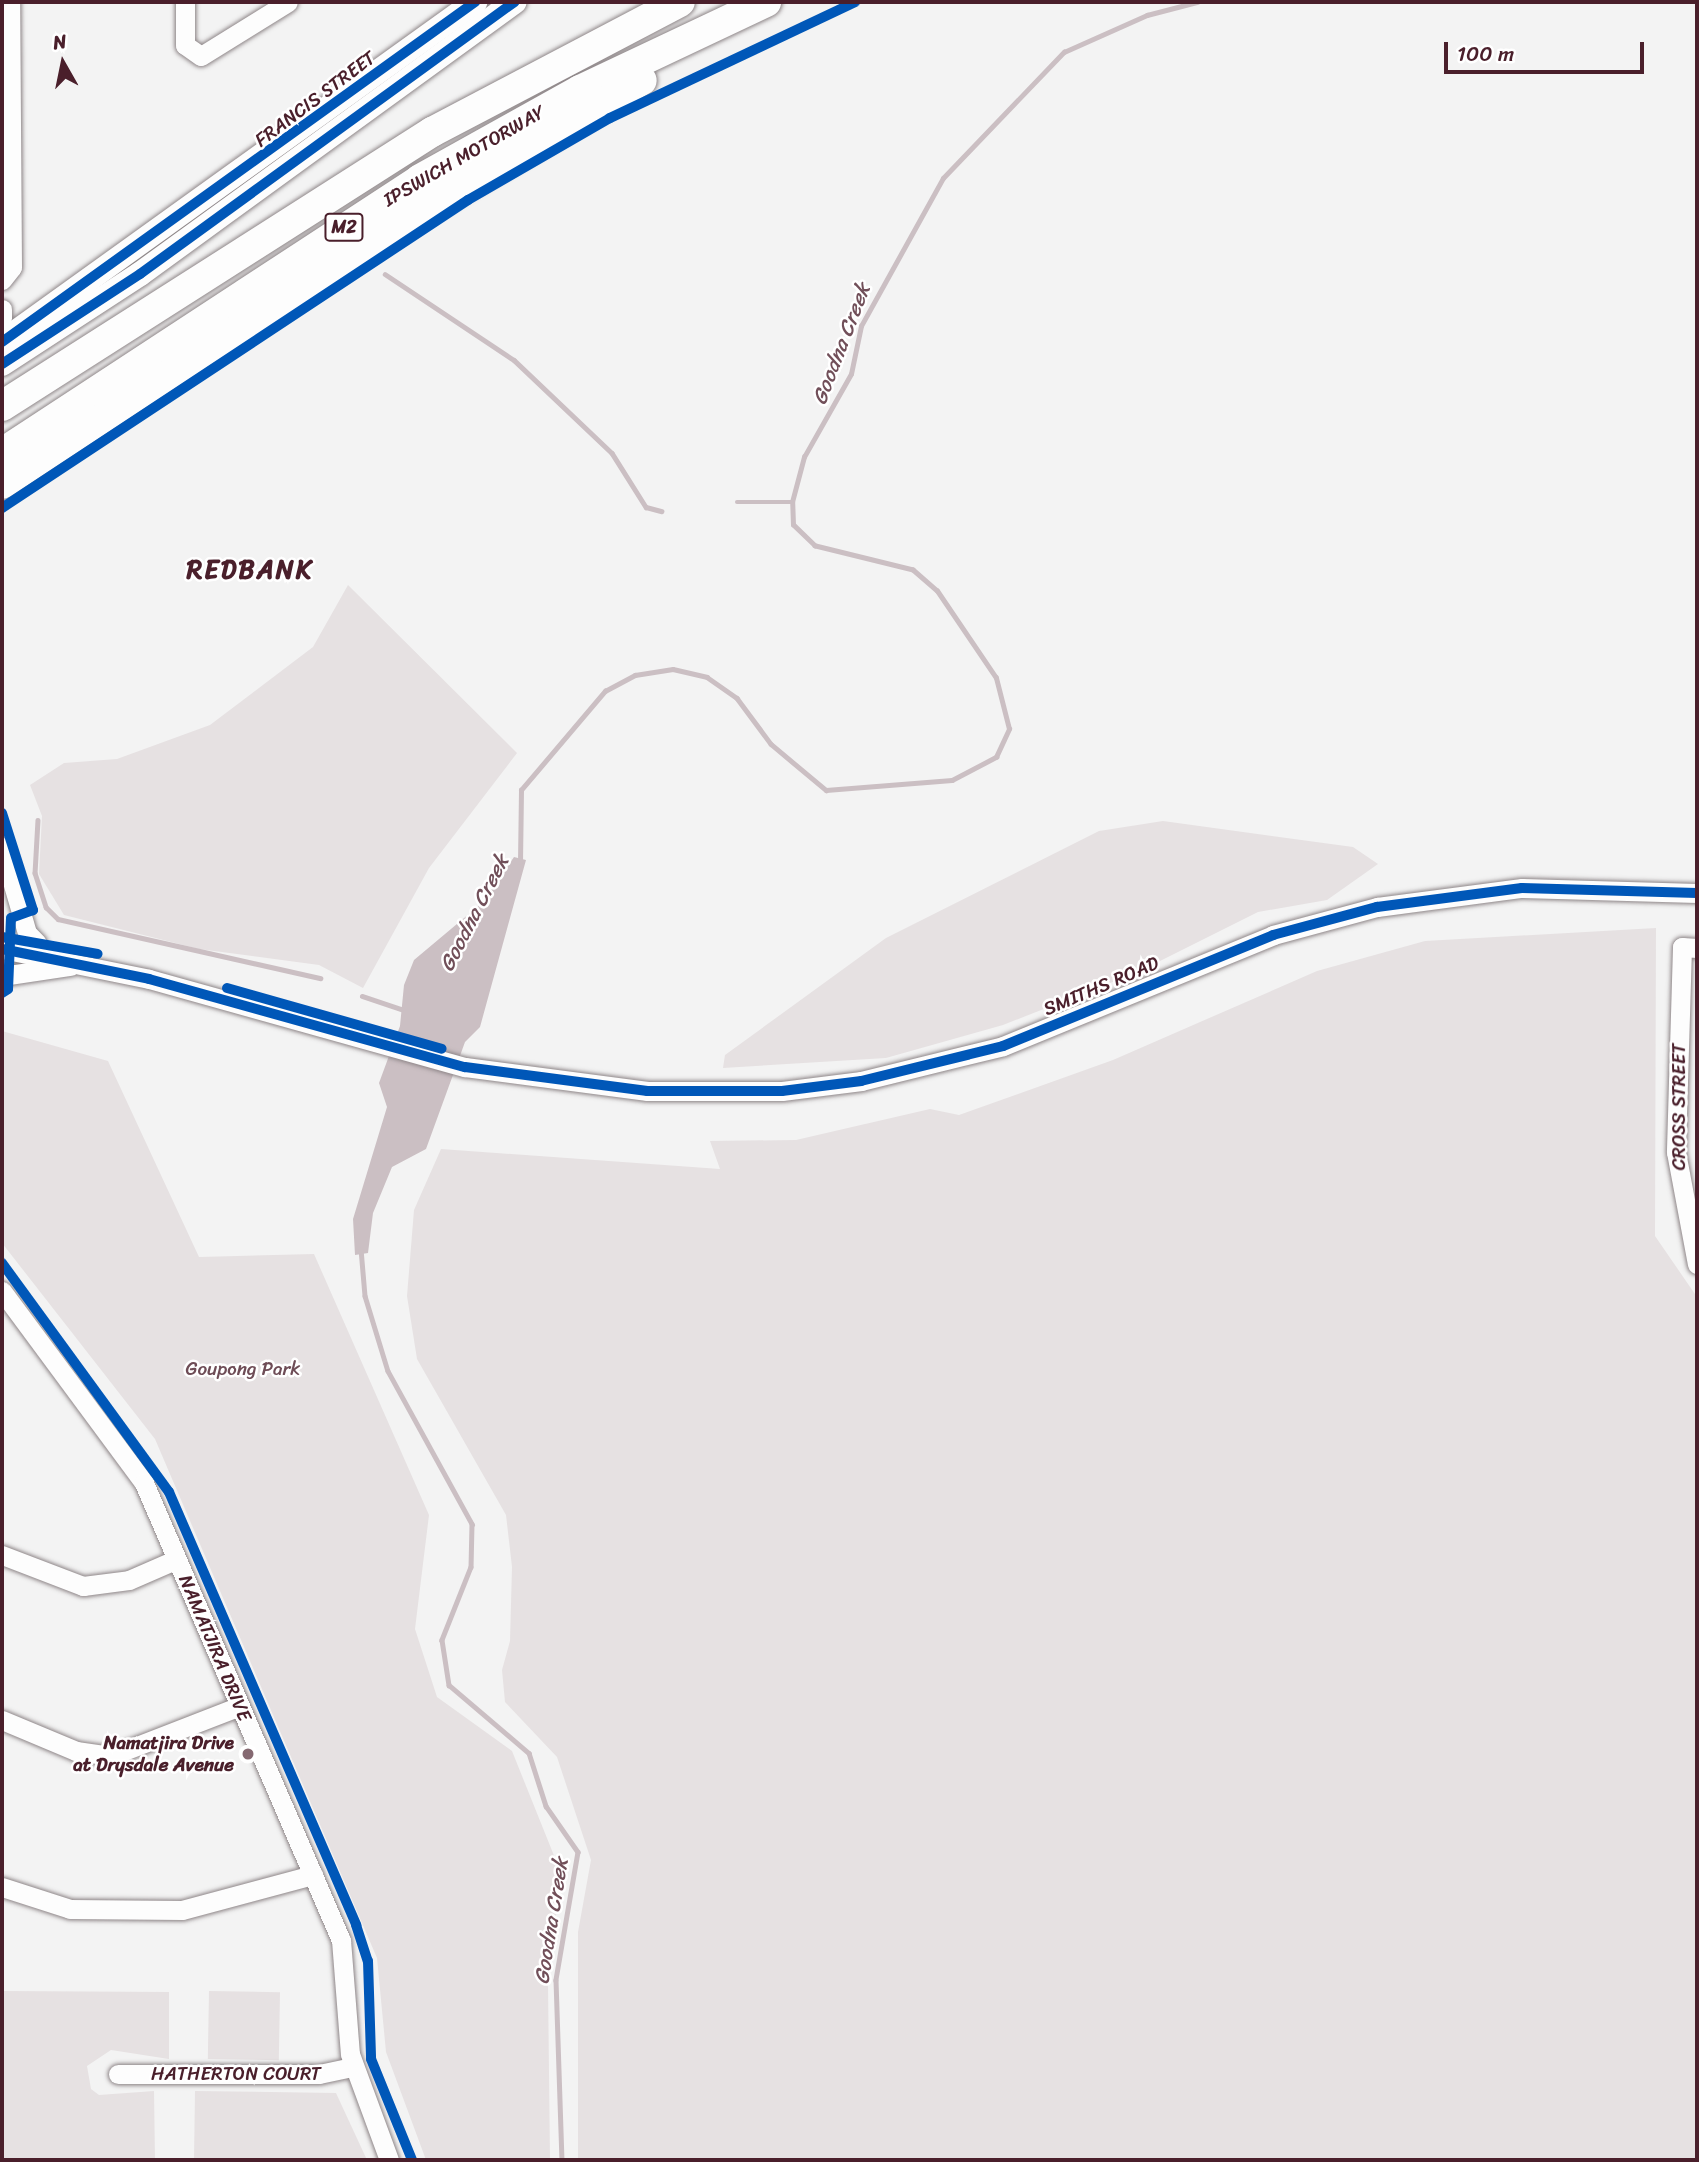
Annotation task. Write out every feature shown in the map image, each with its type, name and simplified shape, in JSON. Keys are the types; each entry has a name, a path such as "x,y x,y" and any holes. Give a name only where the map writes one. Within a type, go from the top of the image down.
{"highway":[{"name":"IPSWICH MOTORWAY","path":"2,406 403,149 680,2"},
{"name":"IPSWICH MOTORWAY","path":"2,453 420,179 704,30 766,2"},
{"path":"2,484 403,221 680,59 704,30"}],"main road":[{"name":"FRANCIS STREET","path":"2,342 475,2"},
{"name":"FRANCIS STREET","path":"2,364 140,274 515,2"}],"street":[{"path":"7,273 6,50 10,2"},
{"path":"185,2 185,44 201,57 225,47 288,2"},
{"path":"2,309 2,318"},
{"path":"2,847 27,933 37,943"},
{"name":"SMITHS ROAD","path":"2,949 85,963 515,1073 704,1093 861,1081 1003,1045 1273,935 1377,907 1522,888 1697,893"},
{"name":"SMITHS ROAD","path":"2,937 140,964 384,1039"},
{"name":"CROSS STREET","path":"1690,947 1676,1152 1697,1264"},
{"path":"2,976 85,963"},
{"name":"NAMATJIRA DRIVE","path":"2,1291 124,1448 177,1559 344,1952 353,2067 389,2160"},
{"path":"2,1541 7,1558 92,1586 129,1580 177,1559"},
{"path":"2,1720 76,1751 111,1756 240,1706"},
{"path":"2,1887 69,1909 182,1910 313,1875"},
{"name":"HATHERTON COURT","path":"118,2074 319,2074 353,2067"}],"green space":[{"path":"348,585 517,753 429,868 363,988 319,965 199,949 64,915 39,874 42,816 30,785 64,763 117,759 210,725 313,647"},
{"path":"1163,821 1353,847 1378,864 1327,900 1258,912 1138,972 1003,1025 886,1058 723,1068 725,1055 886,938 1099,831"},
{"path":"1656,928 1655,1236 1697,1297 1697,2160 578,2160 578,1932 591,1860 557,1757 505,1702 502,1670 510,1641 512,1567 506,1515 417,1359 407,1296 414,1210 441,1149 720,1169 710,1141 796,1140 930,1109 959,1115 1113,1060 1317,971 1425,941"},
{"name":"Goupong Park","path":"2,1031 108,1061 199,1257 314,1254 429,1515 415,1629 437,1697 512,1751 561,1873 548,1984 550,2160 426,2160 386,2052 377,1958 155,1439 2,1243"},
{"path":"2,1991 169,1992 169,2059 111,2050 87,2066 91,2089 99,2095 154,2091 155,2160 2,2160"},
{"path":"209,1991 280,1992 279,2060 208,2059"},
{"path":"195,2091 336,2093 367,2160 194,2160"}],"water":[{"path":"514,857 526,860 480,1027 465,1042 426,1149 392,1167 373,1213 368,1253 355,1255 353,1219 387,1107 379,1083 400,1026 404,985 414,960 482,903"}],"waterway":[{"name":"Goodna Creek","path":"520,862 521,790 605,691 635,675 673,669 707,677 737,698 771,744 826,790 952,780 996,757 1009,729 996,678 937,591 913,570 815,546 793,525 792,502 804,457 851,374 861,326 943,178 1064,52 1147,15 1197,2"},
{"path":"385,274 514,360 612,453 646,507 661,511"},
{"path":"737,502 792,502"},
{"path":"38,820 35,873 46,907 58,919 320,978"},
{"path":"362,996 401,1009"},
{"name":"Goodna Creek","path":"361,1249 365,1296 388,1371 472,1524 471,1567 442,1640 449,1685 529,1753 546,1806 578,1852 556,1980 562,2160"}],"cycle path":[{"path":"2,342 475,2"},
{"path":"2,364 140,274 515,2"},
{"path":"2,508 468,200 610,118 855,2"},
{"path":"2,813 33,910 11,918 8,989 2,993"},
{"path":"2,949 149,979 465,1067 647,1091 782,1091 861,1081 1003,1046 1273,935 1377,907 1522,888 1697,893"},
{"path":"2,937 98,954"},
{"path":"227,988 442,1049"},
{"path":"2,1263 169,1492 356,1925 368,1961 371,2059 412,2160"}],"place":[{"name":"Namatjira Drive at Drysdale Avenue","path":"248,1754"}],"district":[{"name":"REDBANK","path":"250,570"}]}
